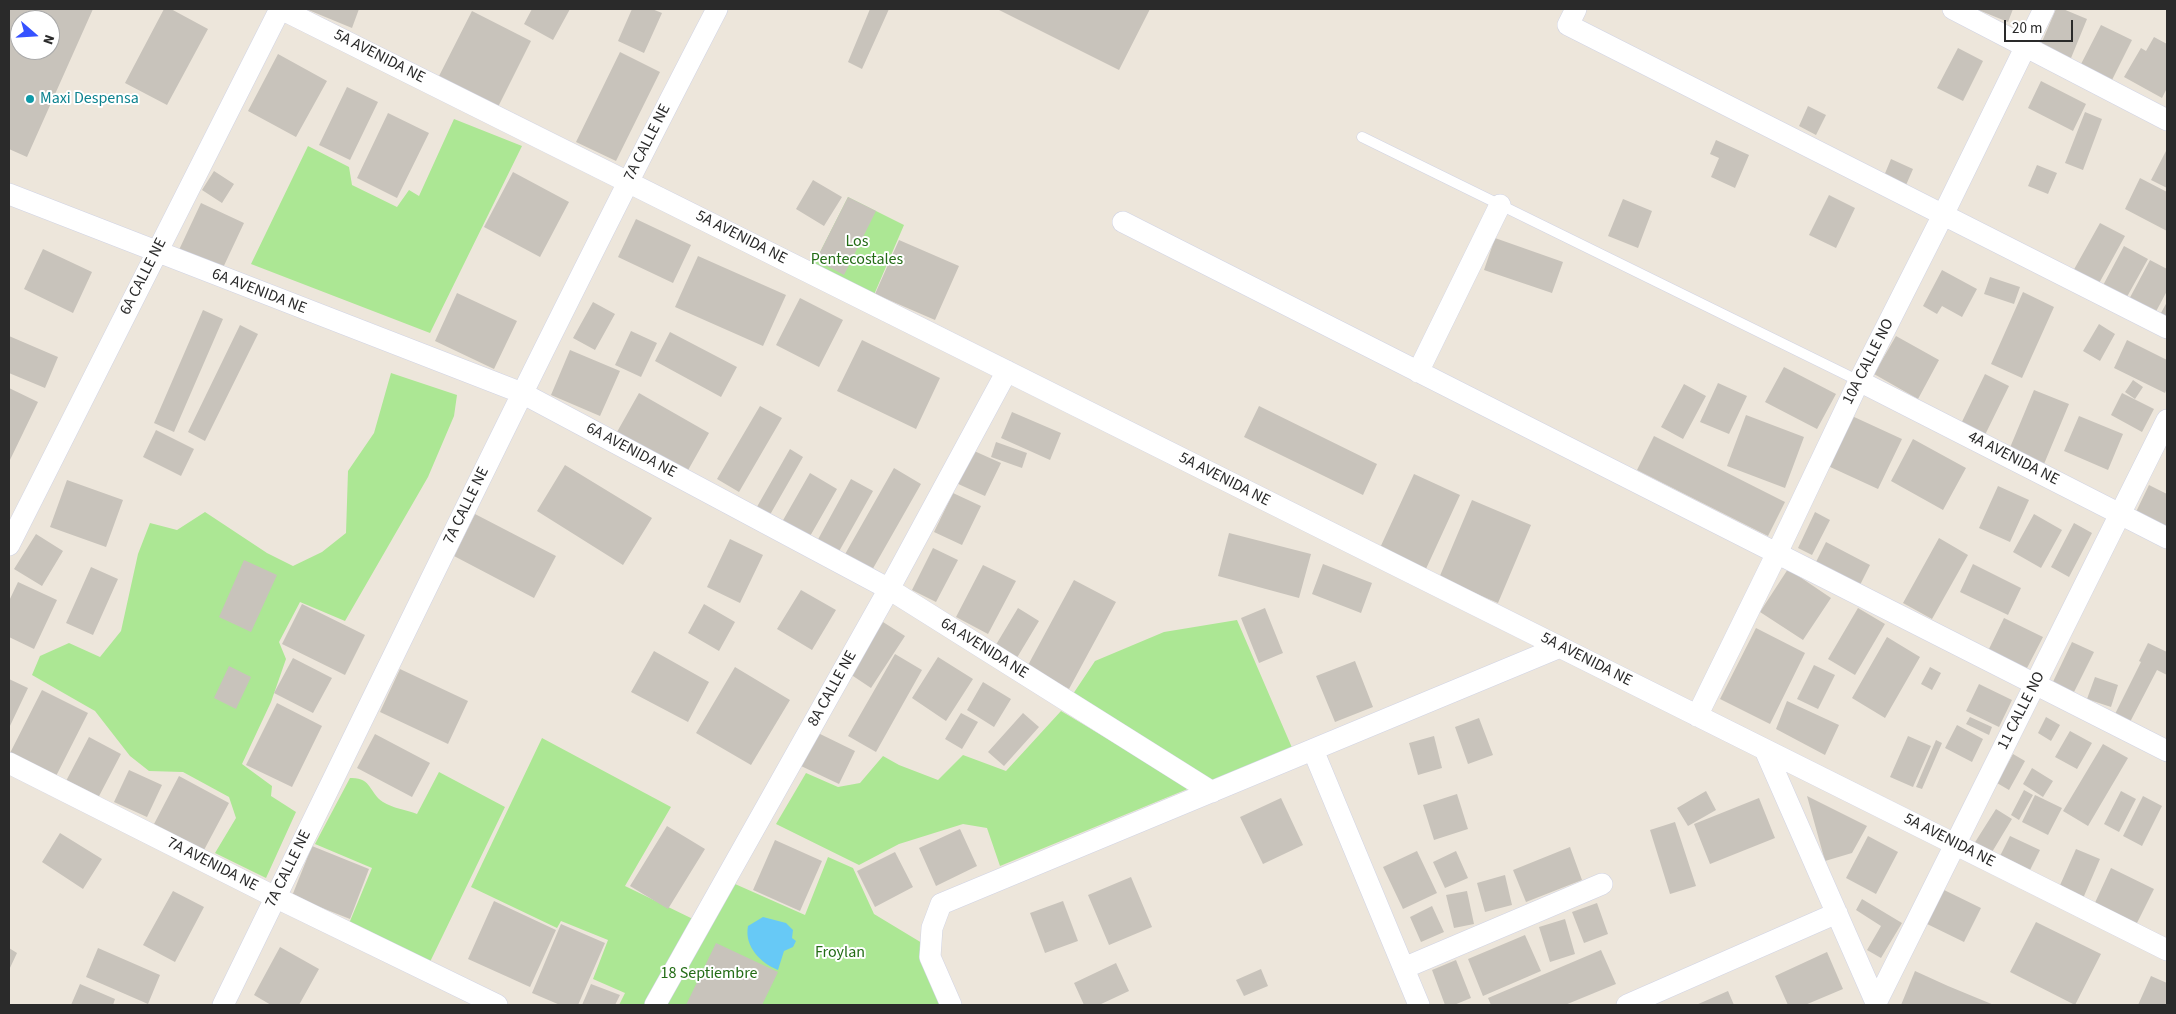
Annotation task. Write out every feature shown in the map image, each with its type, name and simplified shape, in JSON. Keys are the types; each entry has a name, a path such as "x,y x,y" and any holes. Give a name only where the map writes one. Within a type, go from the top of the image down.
{"street":[{"name":"5A AVENIDA NE","path":"280,9 2167,950"},
{"name":"6A CALLE NE","path":"9,545 280,9"},
{"name":"7A CALLE NE","path":"222,1005 522,393 627,182 717,9"},
{"path":"1576,9 1568,26 2167,328"},
{"path":"1953,9 2167,120"},
{"name":"10A CALLE NO","path":"1697,716 1778,554 1858,381 1943,215 2044,9"},
{"name":"6A AVENIDA NE","path":"9,194 522,393 889,589 1212,792"},
{"path":"1418,372 1500,205"},
{"path":"1123,222 2167,751"},
{"name":"8A CALLE NE","path":"655,1005 889,589 1007,371"},
{"name":"4A AVENIDA NE","path":"1858,381 2167,538"},
{"name":"11 CALLE NO","path":"1877,1004 2167,420"},
{"path":"950,1005 930,958 932,928 941,904 1560,647"},
{"path":"1313,750 1419,1005"},
{"path":"1765,750 1877,1004"},
{"name":"7A AVENIDA NE","path":"9,763 497,1005"},
{"path":"1404,968 1602,884"},
{"path":"1627,1005 1837,913"}],"lane":[{"path":"1362,137 1858,381"}],"green space":[{"path":"454,119 522,146 430,333 251,264 308,146 349,167 352,185 397,207 409,190 419,196"},
{"name":"Los Pentecostales","path":"848,197 904,225 873,297 813,266"},
{"path":"391,373 457,395 454,416 428,477 345,621 300,602 279,642 286,659 271,702 242,764 272,786 271,796 296,812 266,878 215,853 236,818 229,797 183,772 149,771 130,756 95,711 32,675 40,656 69,643 100,657 121,631 138,554 150,523 177,530 205,512 267,553 293,566 322,552 346,533 348,471 374,433"},
{"path":"1237,620 1293,750 1213,783 1073,694 1095,661 1164,632"},
{"path":"1061,711 1190,788 1000,866 987,828 963,824 899,844 859,865 776,824 806,773 838,787 860,783 883,756 899,765 938,780 963,755 1006,771"},
{"path":"542,738 671,807 625,886 697,921 649,1005 619,1005 625,993 593,979 608,940 561,921 557,928 471,887"},
{"path":"439,772 505,807 428,966 348,926 372,868 315,844 350,778 362,780 383,802 417,814"},
{"name":"Froylan","path":"828,857 853,868 874,914 922,943 940,1005 655,1005 726,880 805,915"}],"water":[{"path":"763,917 786,923 793,930 792,938 796,941 793,947 784,951 778,970 760,959 751,947 747,934 748,926"}],"building":[{"name":"Maxi Despensa","path":"9,9 93,9 27,157 9,149"},
{"path":"164,9 171,9 208,29 167,105 125,83"},
{"path":"306,9 359,9 352,28"},
{"path":"532,9 570,9 553,40 524,24"},
{"path":"632,9 652,9 662,13 644,53 618,41"},
{"path":"870,9 889,9 862,69 848,62"},
{"path":"997,9 1150,9 1119,70"},
{"path":"1976,9 2013,9 2008,22"},
{"path":"2056,9 2063,9 2087,19 2069,63 2038,51"},
{"path":"472,11 531,41 498,107 438,78"},
{"path":"2101,25 2132,40 2110,84 2079,68"},
{"path":"2154,37 2167,44 2167,88 2162,98 2124,77 2141,48 2146,51"},
{"path":"1958,48 1983,61 1963,101 1937,88"},
{"path":"620,52 660,72 616,161 576,142"},
{"path":"278,54 327,81 296,137 248,111"},
{"path":"2041,81 2086,104 2073,131 2028,108"},
{"path":"347,87 378,102 350,160 319,145"},
{"path":"1808,106 1826,115 1816,135 1799,126"},
{"path":"2085,112 2102,119 2083,170 2065,163"},
{"path":"388,113 429,133 397,198 357,178"},
{"path":"1716,140 1749,155 1735,188 1711,177 1719,158 1710,154"},
{"path":"2167,152 2167,188 2151,180"},
{"path":"1891,159 1913,169 1903,192 1881,183"},
{"path":"2037,165 2057,173 2048,194 2028,186"},
{"path":"214,171 234,184 222,203 202,190"},
{"path":"513,172 569,202 540,257 484,227"},
{"path":"2140,178 2167,192 2167,231 2125,209"},
{"path":"813,180 842,197 824,226 796,209"},
{"path":"1829,195 1855,208 1836,248 1809,235"},
{"path":"848,197 876,211 844,275 816,260"},
{"path":"1623,199 1652,211 1638,248 1608,236"},
{"path":"201,203 244,223 221,272 178,252"},
{"path":"636,219 691,245 673,283 618,257"},
{"path":"2100,223 2125,236 2097,287 2072,273"},
{"path":"1495,238 1563,262 1552,293 1484,270"},
{"path":"899,240 959,266 935,320 875,294"},
{"path":"2124,246 2148,259 2123,304 2100,291"},
{"path":"43,249 92,272 73,313 24,289"},
{"path":"698,256 786,295 763,346 675,307"},
{"path":"2150,260 2167,269 2167,291 2152,319 2126,305"},
{"path":"1942,270 1977,289 1962,317 1942,306 1937,314 1923,306"},
{"path":"1990,277 2020,287 2014,304 1984,294"},
{"path":"2023,292 2054,307 2022,378 1991,364"},
{"path":"457,293 517,321 494,369 435,341"},
{"path":"800,298 843,320 819,367 776,345"},
{"path":"593,302 615,314 595,350 573,338"},
{"path":"2167,302 2167,326 2157,320"},
{"path":"203,310 223,319 174,432 154,423"},
{"path":"2099,324 2115,334 2100,361 2083,351"},
{"path":"240,325 258,334 205,441 188,432"},
{"path":"631,331 657,343 641,377 615,365"},
{"path":"670,332 737,367 721,397 655,361"},
{"path":"9,336 58,357 45,388 9,373"},
{"path":"1896,336 1939,360 1918,399 1874,374"},
{"path":"862,340 940,378 916,429 837,391"},
{"path":"2127,340 2167,360 2167,388 2165,393 2114,368"},
{"path":"570,350 620,371 600,416 551,395"},
{"path":"1784,367 1836,394 1817,429 1765,402"},
{"path":"1985,374 2009,386 1982,441 1958,430"},
{"path":"2133,380 2143,387 2135,399 2125,392"},
{"path":"1718,383 1747,396 1729,434 1700,422"},
{"path":"1684,384 1706,396 1683,439 1661,427"},
{"path":"9,388 38,402 9,462"},
{"path":"2034,390 2069,404 2044,464 2009,450"},
{"path":"639,393 709,433 687,472 617,432"},
{"path":"2122,393 2154,409 2142,432 2111,415"},
{"path":"760,406 782,418 739,492 717,479"},
{"path":"1259,406 1377,464 1363,495 1244,437"},
{"path":"1012,412 1061,433 1050,460 1001,438"},
{"path":"1746,415 1804,437 1785,488 1727,466"},
{"path":"1852,416 1902,439 1878,489 1828,466"},
{"path":"2079,416 2123,434 2108,470 2064,451"},
{"path":"156,430 194,449 181,476 143,457"},
{"path":"1654,436 1785,502 1768,536 1637,470"},
{"path":"1913,439 1966,468 1943,510 1891,481"},
{"path":"996,442 1027,453 1022,468 991,457"},
{"path":"790,449 803,457 767,520 754,512"},
{"path":"972,450 1001,463 985,496 956,483"},
{"path":"565,465 652,518 623,565 537,511"},
{"path":"894,468 921,484 871,572 844,556"},
{"path":"810,473 837,489 809,538 782,522"},
{"path":"1414,474 1460,495 1425,571 1379,550"},
{"path":"851,479 873,491 837,555 816,543"},
{"path":"67,480 123,500 106,547 50,527"},
{"path":"2149,485 2167,494 2167,529 2135,514"},
{"path":"1998,486 2029,500 2010,542 1979,528"},
{"path":"953,493 981,506 962,545 934,532"},
{"path":"1472,500 1531,525 1498,603 1439,578"},
{"path":"1815,512 1830,520 1812,555 1798,548"},
{"path":"475,514 556,556 534,598 454,556"},
{"path":"2034,514 2062,530 2041,568 2013,552"},
{"path":"2074,523 2092,533 2069,577 2051,567"},
{"path":"1229,533 1311,554 1299,598 1218,576"},
{"path":"36,534 63,551 42,586 14,569"},
{"path":"1939,538 1968,555 1932,619 1903,603"},
{"path":"730,539 763,555 740,603 707,587"},
{"path":"1826,542 1870,565 1857,591 1813,568"},
{"path":"933,548 958,560 936,602 912,590"},
{"path":"244,560 277,575 251,632 219,617"},
{"path":"1323,564 1372,583 1361,613 1312,594"},
{"path":"1973,564 2021,588 2008,615 1960,592"},
{"path":"983,565 1016,581 988,634 956,617"},
{"path":"91,567 118,579 93,635 66,623"},
{"path":"1788,569 1831,598 1803,640 1760,612"},
{"path":"1074,580 1116,602 1069,689 1027,667"},
{"path":"18,582 57,600 34,649 9,637 9,601"},
{"path":"801,590 836,610 812,650 777,629"},
{"path":"302,604 365,635 345,675 282,644"},
{"path":"704,604 735,622 719,651 688,633"},
{"path":"1018,608 1039,621 1015,661 994,648"},
{"path":"1265,608 1283,653 1259,663 1241,618"},
{"path":"1858,608 1885,624 1855,675 1828,659"},
{"path":"2004,618 2043,637 2026,670 1988,651"},
{"path":"883,622 905,636 871,688 850,674"},
{"path":"1756,628 1805,653 1770,724 1720,699"},
{"path":"1887,637 1920,657 1885,718 1852,698"},
{"path":"2072,642 2094,652 2072,696 2051,686"},
{"path":"2148,643 2167,652 2167,675 2157,670 2130,722 2115,714 2141,662 2139,661"},
{"path":"654,651 709,682 688,722 631,692"},
{"path":"895,654 922,670 876,752 848,736"},
{"path":"938,657 973,679 946,721 912,698"},
{"path":"293,658 332,678 313,713 274,693"},
{"path":"1355,661 1373,707 1335,722 1316,676"},
{"path":"1814,665 1835,675 1818,709 1797,699"},
{"path":"229,666 251,677 236,709 214,698"},
{"path":"735,667 790,700 751,765 696,733"},
{"path":"1930,667 1941,673 1932,690 1921,684"},
{"path":"400,669 468,701 448,744 380,712"},
{"path":"2095,677 2118,685 2111,707 2087,699"},
{"path":"9,679 28,688 9,728"},
{"path":"983,682 1011,699 994,727 967,710"},
{"path":"1979,684 2012,700 1999,727 1966,711"},
{"path":"42,690 88,713 52,784 9,755"},
{"path":"1787,701 1839,725 1825,755 1776,729"},
{"path":"277,703 322,726 292,787 246,765"},
{"path":"961,713 978,722 962,749 945,739"},
{"path":"1023,713 1039,727 1004,766 988,752"},
{"path":"1970,717 1992,727 1989,735 1966,724"},
{"path":"2046,717 2060,725 2051,741 2038,733"},
{"path":"1479,718 1493,755 1468,764 1455,727"},
{"path":"1957,725 1983,739 1972,762 1945,748"},
{"path":"2070,731 2092,743 2077,769 2055,757"},
{"path":"816,732 855,751 839,784 801,766"},
{"path":"375,734 430,763 412,797 357,768"},
{"path":"1434,736 1442,768 1418,775 1409,743"},
{"path":"1908,736 1931,746 1913,787 1890,777"},
{"path":"89,737 121,754 97,800 65,783"},
{"path":"1936,740 1942,743 1922,789 1916,787"},
{"path":"2103,744 2128,758 2088,826 2063,811"},
{"path":"2013,754 2025,761 2009,790 1997,783"},
{"path":"2032,768 2053,781 2043,797 2023,784"},
{"path":"129,770 162,785 147,817 114,802"},
{"path":"179,776 229,803 204,850 154,824"},
{"path":"2024,790 2033,795 2019,820 2011,815"},
{"path":"1706,791 1716,810 1688,826 1677,808"},
{"path":"2121,791 2136,799 2119,832 2104,824"},
{"path":"1457,794 1468,829 1434,840 1423,805"},
{"path":"2035,795 2062,808 2048,835 2022,822"},
{"path":"1807,796 1867,826 1852,853 1825,861"},
{"path":"2143,796 2162,806 2142,846 2123,836"},
{"path":"1281,798 1303,845 1263,864 1240,817"},
{"path":"1759,798 1775,838 1710,864 1694,824"},
{"path":"1996,809 2012,819 1989,857 1972,847"},
{"path":"1675,822 1696,886 1670,894 1650,830"},
{"path":"667,826 705,849 668,909 630,886"},
{"path":"960,829 977,866 936,886 919,848"},
{"path":"60,833 102,859 83,889 42,862"},
{"path":"1868,836 1898,852 1876,894 1846,878"},
{"path":"2010,836 2040,850 2028,874 1998,860"},
{"path":"775,840 822,861 800,911 753,890"},
{"path":"312,846 369,869 350,919 292,896"},
{"path":"1570,847 1582,880 1526,902 1513,870"},
{"path":"2076,849 2100,859 2081,903 2057,892"},
{"path":"1417,851 1437,893 1403,909 1383,867"},
{"path":"1456,851 1468,878 1445,888 1433,862"},
{"path":"895,852 913,887 875,907 857,871"},
{"path":"2111,868 2154,889 2135,927 2093,907"},
{"path":"1505,875 1512,905 1485,912 1477,883"},
{"path":"1131,877 1152,927 1109,945 1088,895"},
{"path":"1942,889 1981,908 1964,942 1925,923"},
{"path":"173,891 204,907 175,962 143,945"},
{"path":"1467,891 1474,924 1454,928 1446,895"},
{"path":"1862,899 1902,923 1881,958 1867,950 1881,926 1856,910"},
{"path":"494,901 556,930 530,987 468,959"},
{"path":"1063,901 1078,941 1045,953 1030,913"},
{"path":"1597,903 1608,934 1584,943 1572,912"},
{"path":"1432,906 1444,932 1421,942 1410,917"},
{"path":"1565,919 1575,954 1550,962 1539,927"},
{"path":"2036,922 2101,954 2075,1005 2010,972"},
{"path":"561,924 605,943 578,1005 560,1005 532,993"},
{"path":"1525,935 1541,971 1483,996 1468,959"},
{"path":"716,943 778,972 762,1005 686,1005"},
{"path":"280,947 319,969 299,1005 271,1005 254,995"},
{"path":"9,948 17,953 9,970"},
{"path":"98,948 160,975 148,1004 86,977"},
{"path":"1601,950 1616,984 1565,1005 1491,1005 1488,998"},
{"path":"1827,952 1843,989 1805,1005 1788,1005 1775,976"},
{"path":"1456,960 1471,998 1454,1005 1445,1005 1432,970"},
{"path":"1116,963 1129,991 1099,1005 1084,1005 1074,983"},
{"path":"1261,969 1268,986 1244,996 1236,980"},
{"path":"1915,971 1948,986 1994,1005 1901,1005"},
{"path":"2151,976 2167,983 2167,1005 2138,1005"},
{"path":"80,984 115,999 113,1005 71,1005"},
{"path":"591,984 620,995 615,1005 582,1005"},
{"path":"1728,991 1734,1005 1696,1005"}],"place":[{"name":"Maxi Despensa","path":"30,99"}],"park label":[{"name":"18 Septiembre","path":"709,974"}]}
